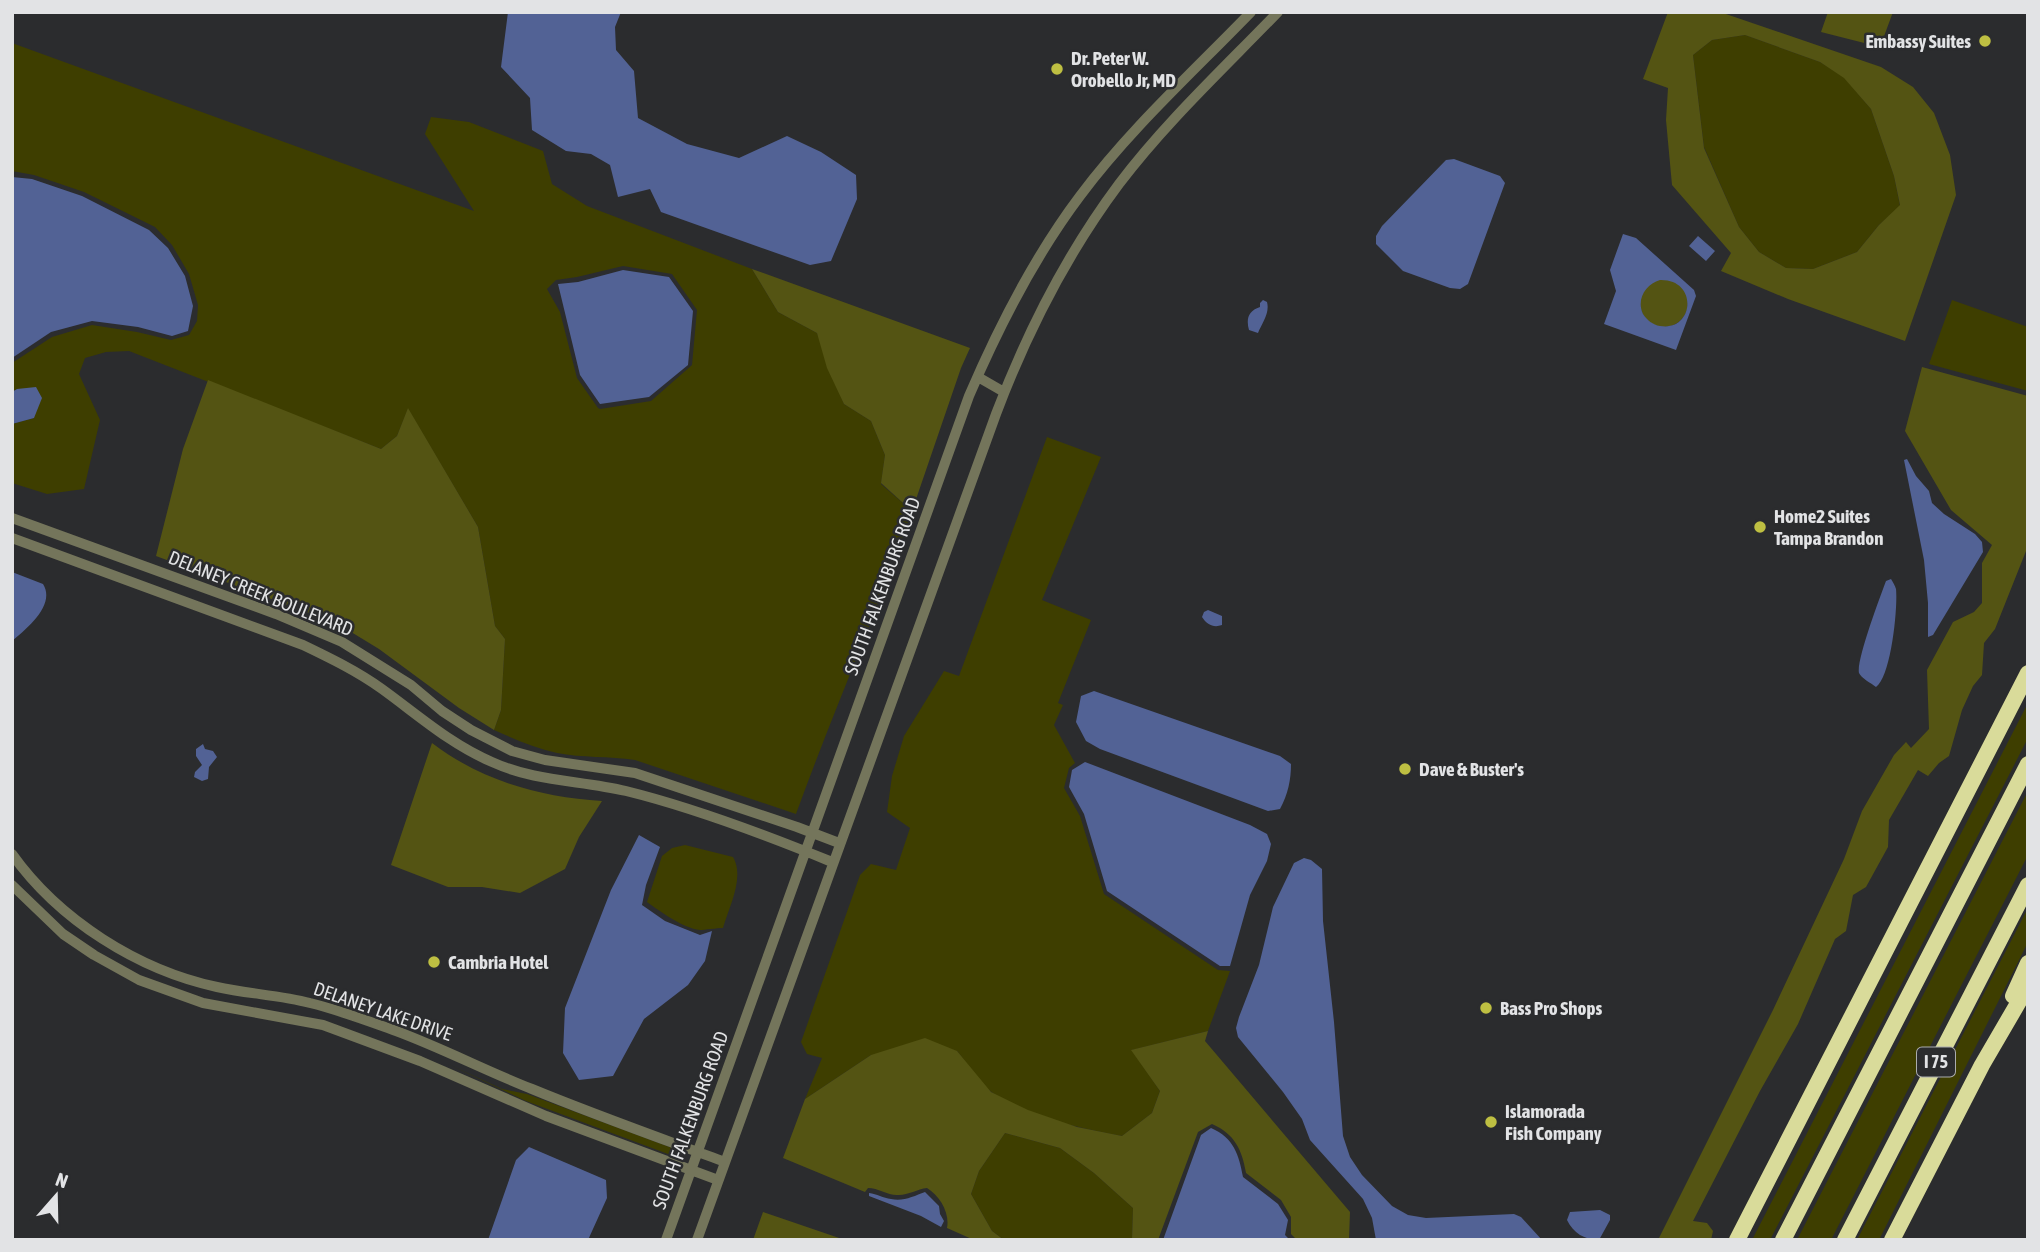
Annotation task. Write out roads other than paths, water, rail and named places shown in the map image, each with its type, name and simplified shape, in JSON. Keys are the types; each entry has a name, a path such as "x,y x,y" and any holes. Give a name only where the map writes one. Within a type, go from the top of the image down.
{"highway":[{"path":"1737,1240 2028,673"},
{"path":"1783,1240 2028,764"},
{"name":"I 75","path":"1845,1240 2028,885"},
{"path":"1892,1240 1982,1065 2028,963"},
{"path":"1982,1065 2028,986"}],"street":[{"name":"SOUTH FALKENBURG ROAD","path":"666,1240 979,373 994,341 1021,287 1047,245 1102,169 1146,119 1251,12"},
{"path":"696,1240 1021,351 1071,253 1120,183 1186,107 1278,12"},
{"path":"1102,169 1120,183"},
{"path":"979,373 1004,392"},
{"name":"DELANEY CREEK BOULEVARD","path":"12,519 286,618 342,642 411,685 442,711 471,730 512,751 545,761 635,774 812,833 841,838"},
{"name":"DELANEY CREEK BOULEVARD","path":"12,538 303,645 340,663 379,687 461,747 494,763 550,780 610,787 641,795 832,862"},
{"name":"DELANEY LAKE DRIVE","path":"12,855 52,899 84,926 116,947 162,970 215,987 295,999 330,1008 452,1053 530,1089 724,1162"},
{"name":"DELANEY LAKE DRIVE","path":"12,885 63,934 139,980 202,1003 323,1026 420,1061 546,1116 718,1180"}],"water":[{"path":"508,12 621,12 615,27 616,50 634,71 638,118 687,144 739,158 787,136 821,152 856,175 857,199 831,261 810,265 661,212 650,189 618,197 610,165 591,154 566,151 532,130 530,98 501,67"},
{"path":"1454,159 1500,176 1505,183 1468,284 1460,289 1403,271 1376,244 1376,236 1382,226 1446,160"},
{"path":"12,177 32,179 82,196 149,230 168,248 185,276 193,306 188,331 172,336 138,327 92,321 51,332 12,358"},
{"path":"1623,234 1636,238 1694,290 1696,296 1676,350 1604,324 1616,291 1610,270","holes":["1660,280 1673,282 1686,296 1685,314 1671,326 1655,325 1643,314 1641,303 1644,293"]},
{"path":"1698,236 1715,251 1706,261 1689,246"},
{"path":"623,270 669,277 693,311 688,365 649,397 600,404 580,375 558,284 578,282"},
{"path":"1263,300 1267,302 1267,310 1258,333 1249,330 1248,319 1250,313 1260,307"},
{"path":"36,387 42,398 34,418 12,424 12,392"},
{"path":"1907,459 1916,476 1929,491 1932,503 1982,542 1983,552 1933,635 1928,637 1924,560 1904,460"},
{"path":"12,572 43,584 46,600 38,616 12,641"},
{"path":"1891,579 1896,589 1895,626 1886,670 1876,687 1860,675 1859,666 1883,589 1886,581"},
{"path":"1208,610 1222,616 1222,625 1213,626 1204,620 1204,612"},
{"path":"1094,691 1280,756 1291,764 1288,787 1280,809 1268,811 1100,749 1086,741 1076,722 1081,696"},
{"path":"203,744 205,749 213,751 217,757 209,767 208,779 202,781 194,777 202,765 196,756 196,749"},
{"path":"1085,762 1250,825 1267,834 1271,844 1267,861 1250,895 1230,966 1220,966 1107,891 1084,814 1069,787 1072,770"},
{"path":"639,835 660,847 646,885 642,905 665,921 700,935 712,931 705,961 688,985 644,1019 613,1076 579,1080 563,1053 565,1008 611,890"},
{"path":"1304,858 1322,869 1323,921 1343,1136 1350,1157 1362,1175 1392,1206 1408,1215 1426,1218 1514,1214 1521,1217 1542,1240 1376,1240 1372,1218 1363,1199 1310,1140 1302,1119 1238,1037 1236,1028 1259,965 1273,907 1294,863"},
{"path":"1211,1128 1225,1137 1234,1148 1243,1177 1278,1204 1288,1220 1285,1235 1290,1240 1163,1240 1201,1135"},
{"path":"529,1147 606,1180 607,1198 588,1240 488,1240 516,1160"},
{"path":"925,1192 939,1206 944,1221 941,1227 921,1216 869,1196 869,1193 900,1200"},
{"path":"1600,1210 1610,1215 1610,1220 1599,1240 1580,1235 1567,1220 1570,1212"}],"place":[{"name":"Embassy Suites","path":"1985,41"},
{"name":"Dr. Peter W. Orobello Jr, MD","path":"1057,69"},
{"name":"Home2 Suites Tampa Brandon","path":"1760,527"},
{"name":"Dave & Buster's","path":"1405,769"},
{"name":"Cambria Hotel","path":"434,962"},
{"name":"Bass Pro Shops","path":"1486,1008"},
{"name":"Islamorada Fish Company","path":"1491,1122"}]}
